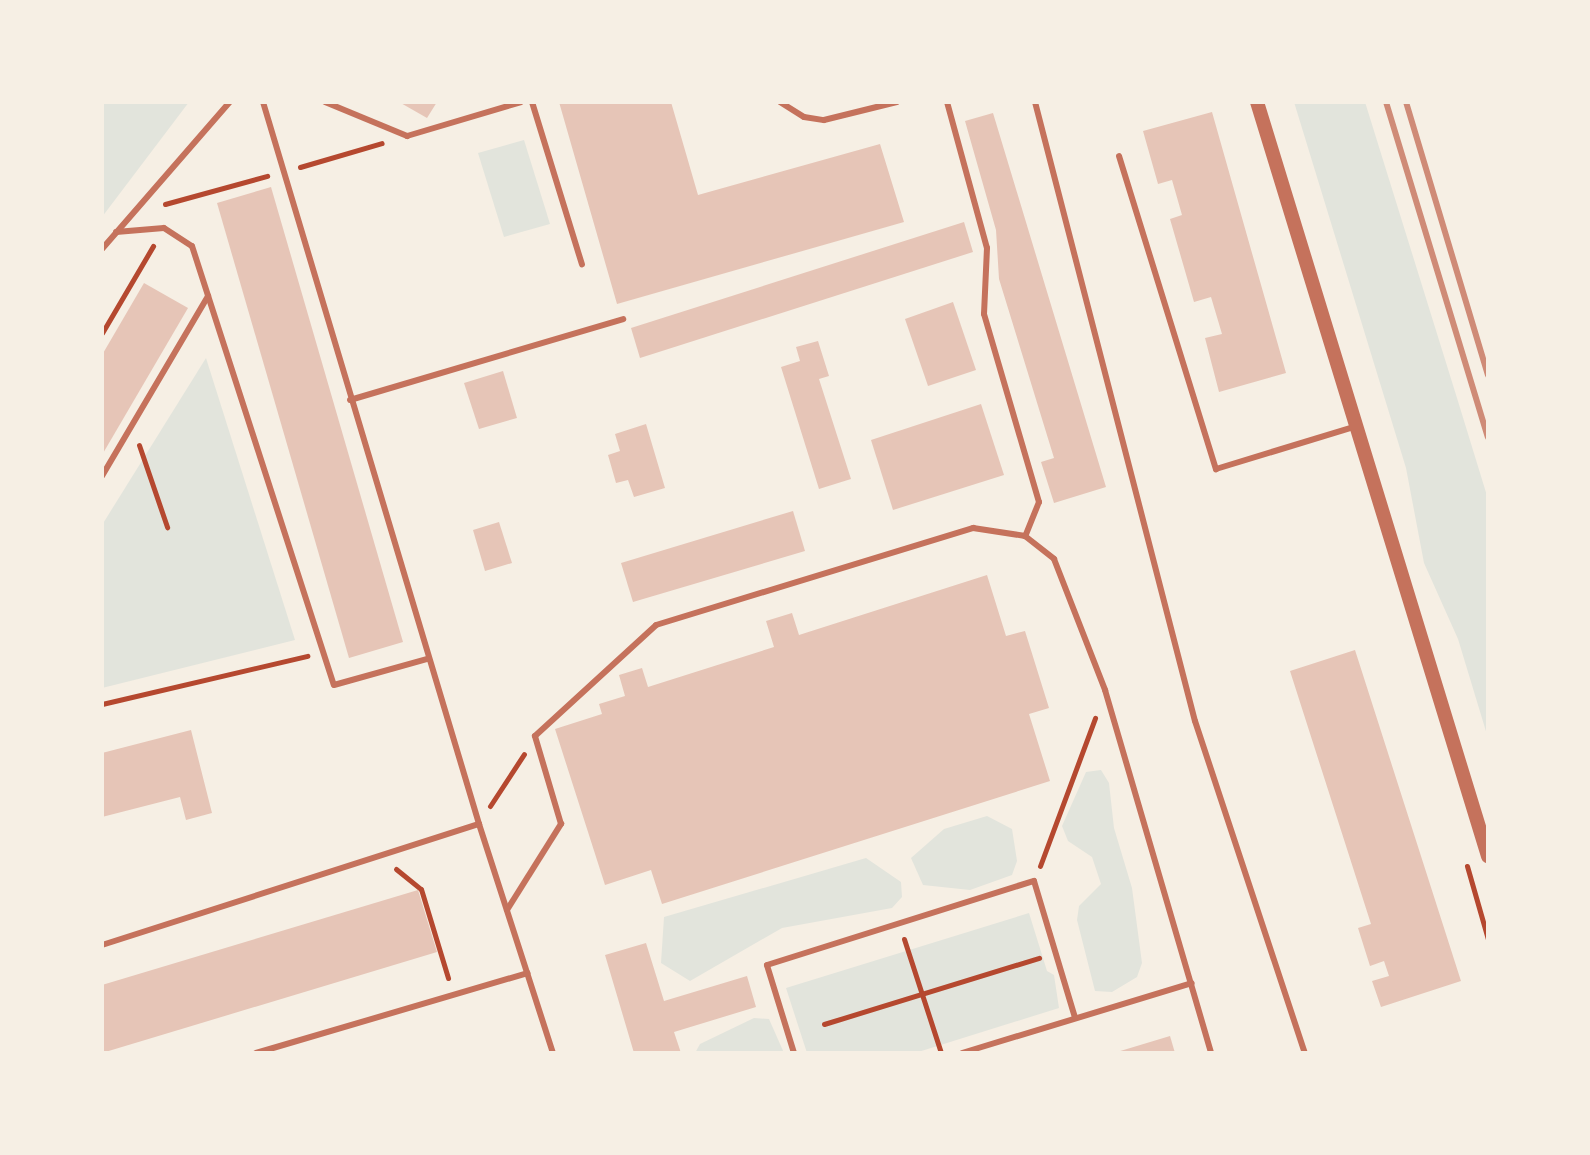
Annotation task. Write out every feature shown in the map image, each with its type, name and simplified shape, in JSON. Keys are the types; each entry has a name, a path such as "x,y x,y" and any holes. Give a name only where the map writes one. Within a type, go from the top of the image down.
{"street":[{"path":"1257,102 1488,856"}],"lane":[{"path":"102,249 230,102"},
{"path":"263,102 427,659 443,694 479,824 553,1053"},
{"path":"325,102 407,136 521,102"},
{"path":"532,102 582,265"},
{"path":"780,102 804,117 824,120 897,102"},
{"path":"947,102 987,248 984,314 1039,502 1025,536"},
{"path":"1035,102 1195,721 1305,1053"},
{"path":"1119,156 1216,469 1357,426"},
{"path":"116,232 164,228 192,246 334,685 427,659"},
{"path":"102,476 208,296"},
{"path":"350,400 623,319"},
{"path":"507,910 561,824 535,736 656,625 973,528 1025,536 1054,559 1105,690 1211,1053"},
{"path":"102,945 479,824"},
{"path":"794,1053 767,965 1034,881 1075,1018"},
{"path":"256,1053 527,973"},
{"path":"962,1053 1192,983"}],"path":[{"path":"102,333 164,228"},
{"path":"132,425 167,527"},
{"path":"102,704 323,652"},
{"path":"1034,881 1105,690"},
{"path":"479,824 535,736"},
{"path":"379,856 421,889 453,995"},
{"path":"899,923 941,1053"},
{"path":"824,1024 1055,953"}],"shaded area":[{"path":"102,102 189,102 102,217"},
{"path":"1294,102 1365,102 1488,499 1488,738 1458,639 1424,563 1406,468"},
{"path":"524,140 550,224 504,237 478,153"},
{"path":"206,358 295,640 102,688 102,525"},
{"path":"1101,770 1109,783 1114,828 1132,888 1142,963 1137,977 1112,992 1095,991 1077,920 1079,906 1101,884 1092,857 1068,841 1062,826 1086,772"},
{"path":"987,816 1012,829 1017,861 1012,875 970,890 923,885 911,858 944,829"},
{"path":"866,858 901,882 902,897 892,908 782,928 690,981 661,963 664,917"},
{"path":"1029,913 1047,971 1054,975 1059,1008 915,1053 807,1053 786,988"},
{"path":"754,1018 769,1019 784,1053 695,1053 700,1044"}],"building":[{"path":"399,102 437,102 427,118"},
{"path":"559,102 671,102 698,195 880,144 904,222 617,304"},
{"path":"1212,112 1286,373 1219,392 1205,338 1222,334 1211,297 1194,302 1170,219 1182,215 1172,180 1158,184 1143,131"},
{"path":"993,113 1106,487 1054,503 1041,462 1054,458 999,279 996,230 965,121"},
{"path":"271,187 403,642 349,658 217,203"},
{"path":"964,222 973,252 640,358 631,328"},
{"path":"144,283 188,308 102,455 102,355"},
{"path":"953,302 976,370 928,386 905,319"},
{"path":"818,341 829,376 819,379 851,479 819,489 781,367 800,361 796,347"},
{"path":"503,371 517,418 479,429 464,383"},
{"path":"981,404 1004,475 893,510 871,440"},
{"path":"646,424 665,488 634,497 628,480 616,483 608,455 620,451 615,434"},
{"path":"793,511 805,551 633,602 621,563"},
{"path":"499,522 512,563 485,571 473,530"},
{"path":"987,575 1006,636 1025,631 1049,708 1029,714 1050,781 662,904 651,870 605,885 555,729 602,714 599,704 625,696 619,675 642,668 648,687 774,647 766,621 792,613 799,635"},
{"path":"1355,650 1461,981 1381,1007 1372,981 1389,976 1384,961 1370,966 1358,928 1371,924 1290,671"},
{"path":"191,730 212,813 186,820 180,797 102,817 102,753"},
{"path":"418,890 437,952 102,1053 102,985"},
{"path":"646,943 664,1001 747,976 756,1007 674,1032 681,1053 634,1053 605,955"},
{"path":"1170,1036 1175,1053 1117,1053 1117,1052"}],"railway":[{"path":"1386,102 1488,437"},
{"path":"1406,102 1488,375"}]}
